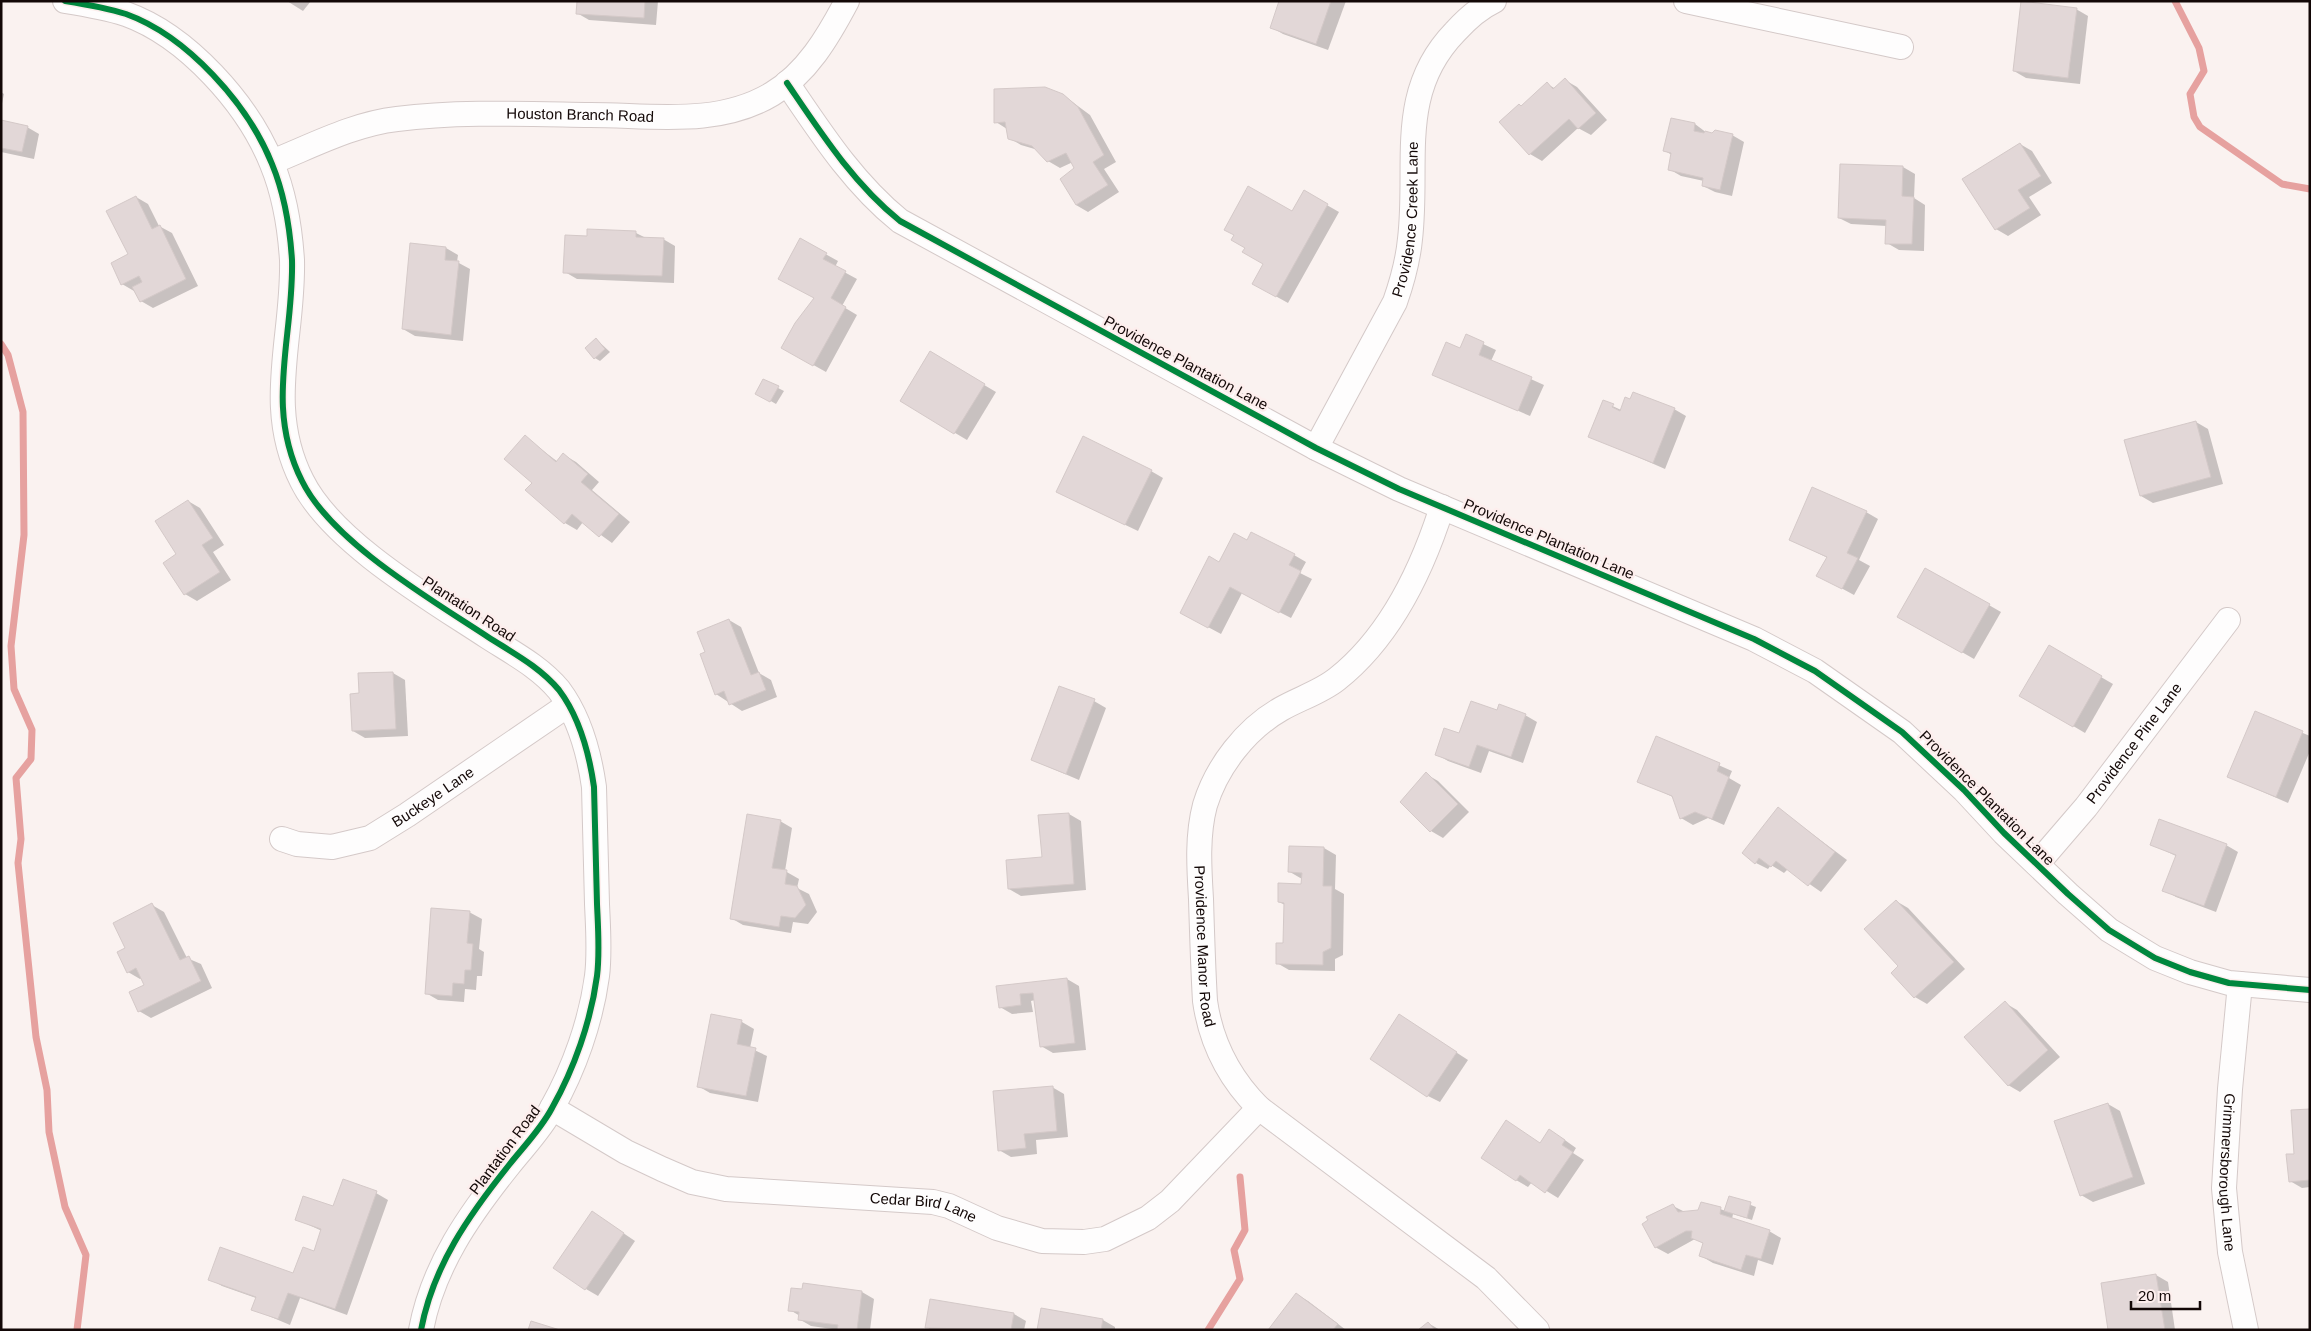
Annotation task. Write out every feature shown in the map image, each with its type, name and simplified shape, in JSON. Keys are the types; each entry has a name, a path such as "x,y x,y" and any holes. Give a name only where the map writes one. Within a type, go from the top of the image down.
{"street":[{"name":"Plantation Road","path":"64,1 126,14 150,26 184,49 219,81 248,118 272,162 279,183 289,232 292,261 289,327 281,380 282,412 291,453 302,481 317,503 355,544 416,590 546,676 568,705 581,729 591,764 594,787 597,976 576,1056 552,1108 533,1137 508,1165 450,1248 428,1297 420,1330"},
{"name":"Houston Branch Road","path":"272,162 349,131 395,119 429,116 590,115 696,118 726,113 772,95 788,83 811,61 847,1"},
{"name":"Providence Creek Lane","path":"1316,448 1395,302 1402,282 1410,238 1415,108 1426,71 1443,44 1466,20 1494,1"},
{"path":"1686,1 1901,47"},
{"name":"Providence Plantation Lane","path":"788,83 825,139 860,184 900,221 1316,448 1398,489 1754,639 1815,671 1902,732 1964,790 2036,864 2109,930 2155,958 2190,972 2240,984 2310,990"},
{"name":"Providence Manor Road","path":"1442,507 1419,569 1396,611 1366,650 1337,680 1280,709 1249,734 1220,768 1206,804 1199,848 1205,1000 1208,1026 1221,1057 1235,1082 1259,1108 1486,1278 1537,1330"},
{"name":"Providence Pine Lane","path":"2036,864 2086,807 2228,620"},
{"name":"Buckeye Lane","path":"282,838 297,844 332,847 370,838 407,816 568,705"},
{"name":"Grimmersborough Lane","path":"2240,984 2230,1089 2224,1188 2230,1252 2246,1330"},
{"name":"Cedar Bird Lane","path":"552,1108 626,1152 692,1182 726,1188 933,1202 950,1206 997,1228 1042,1241 1058,1242 1105,1239 1148,1218 1170,1200 1259,1108"}],"building":[{"path":"577,1 645,1 644,18 576,14"},
{"path":"1279,1 1331,1 1316,44 1270,28"},
{"path":"2021,1 2077,8 2068,78 2013,71"},
{"path":"1565,78 1596,113 1578,129 1569,119 1529,155 1499,122 1519,104 1521,106 1547,82 1553,89"},
{"path":"1045,87 1063,94 1078,107 1104,155 1093,162 1108,185 1076,205 1060,179 1074,168 1066,153 1047,162 1032,146 1008,139 1005,122 994,123 994,89"},
{"path":"1671,118 1695,123 1694,131 1712,133 1715,130 1733,134 1720,190 1702,186 1703,178 1668,170 1671,153 1663,151"},
{"path":"1,120 28,126 22,152 1,148"},
{"path":"2020,143 2041,176 2018,190 2030,208 1995,230 1962,179"},
{"path":"1840,164 1903,166 1902,196 1914,197 1912,244 1885,244 1886,220 1838,218"},
{"path":"1248,186 1292,211 1304,190 1328,204 1276,297 1252,284 1263,264 1242,252 1245,248 1231,240 1234,235 1224,230"},
{"path":"136,196 152,229 160,225 186,279 140,302 132,287 142,282 139,276 121,285 111,263 128,254 106,211"},
{"path":"587,229 636,231 636,237 664,238 662,276 563,273 565,235 587,236"},
{"path":"800,238 827,253 823,259 846,271 831,298 846,307 813,366 781,348 795,323 814,298 778,279"},
{"path":"410,243 446,247 445,260 459,261 451,335 402,329"},
{"path":"1466,334 1484,342 1479,355 1532,377 1518,411 1432,375 1446,342 1460,348"},
{"path":"596,338 605,349 594,359 585,348"},
{"path":"930,351 985,384 954,434 900,401"},
{"path":"763,379 779,386 770,402 755,394"},
{"path":"1633,392 1675,408 1653,463 1588,437 1603,400 1614,404 1612,407 1620,411 1625,397 1630,399"},
{"path":"2196,421 2211,477 2140,496 2124,440"},
{"path":"525,435 556,462 563,453 588,474 581,482 619,514 599,537 572,514 564,524 525,490 532,483 504,459"},
{"path":"1083,436 1152,470 1125,525 1056,492"},
{"path":"1812,487 1867,511 1847,553 1858,558 1842,589 1816,576 1827,557 1789,540"},
{"path":"188,500 213,538 202,545 220,572 184,595 163,563 176,554 155,521"},
{"path":"1251,532 1295,554 1289,565 1301,571 1279,613 1230,587 1208,628 1180,613 1209,556 1219,562 1234,533 1247,540"},
{"path":"1925,568 1990,604 1962,653 1897,617"},
{"path":"729,619 751,675 759,672 766,690 729,705 724,691 715,695 700,654 705,652 697,632"},
{"path":"2049,645 2102,676 2073,727 2019,696"},
{"path":"393,672 396,729 352,731 350,694 359,693 358,673"},
{"path":"1059,686 1095,699 1066,774 1031,760"},
{"path":"1471,701 1497,710 1499,704 1526,714 1511,757 1477,745 1469,767 1435,755 1444,728 1459,733"},
{"path":"2255,711 2303,731 2276,797 2227,777"},
{"path":"1656,736 1720,763 1717,771 1729,777 1712,819 1695,812 1680,819 1672,796 1637,782"},
{"path":"1426,772 1458,804 1430,832 1400,802"},
{"path":"1778,807 1835,852 1808,886 1776,861 1771,867 1759,858 1755,864 1742,853"},
{"path":"1069,813 1074,884 1008,889 1006,860 1042,857 1038,815"},
{"path":"747,814 781,820 772,868 787,870 785,884 797,886 806,905 795,918 781,916 779,927 730,919"},
{"path":"2159,819 2227,844 2204,906 2162,891 2176,855 2150,845"},
{"path":"1289,846 1324,847 1323,886 1332,886 1331,948 1323,952 1323,965 1276,964 1276,943 1283,943 1284,903 1278,902 1278,883 1301,884 1302,873 1288,872"},
{"path":"1896,900 1954,962 1914,998 1891,973 1898,966 1864,929"},
{"path":"152,903 180,960 189,956 201,981 138,1012 129,992 144,985 136,968 127,973 117,952 125,948 113,923"},
{"path":"431,908 470,911 467,943 473,944 471,970 465,970 464,984 453,983 452,996 425,994"},
{"path":"1067,978 1075,1043 1040,1047 1033,993 1020,994 1021,1005 999,1008 996,986"},
{"path":"2005,1001 2048,1050 2008,1086 1964,1037"},
{"path":"711,1014 742,1020 737,1044 756,1048 746,1096 697,1087"},
{"path":"1399,1014 1457,1052 1427,1097 1370,1059"},
{"path":"1053,1086 1057,1131 1024,1134 1026,1148 998,1151 993,1091"},
{"path":"2108,1103 2133,1177 2080,1196 2054,1121"},
{"path":"2310,1109 2310,1180 2289,1182 2286,1154 2294,1154 2291,1110"},
{"path":"1506,1120 1540,1143 1549,1129 1565,1140 1562,1145 1573,1152 1545,1193 1520,1175 1516,1181 1481,1158"},
{"path":"343,1179 377,1191 335,1309 288,1293 278,1319 251,1310 256,1297 208,1280 220,1247 293,1273 303,1247 314,1251 321,1229 295,1220 303,1196 333,1206"},
{"path":"1729,1196 1751,1202 1747,1218 1724,1211"},
{"path":"1701,1202 1721,1207 1720,1214 1770,1230 1761,1259 1746,1255 1741,1270 1699,1256 1703,1243 1691,1238 1692,1231 1686,1231 1655,1248 1642,1224 1648,1220 1646,1217 1673,1204 1678,1212 1698,1210"},
{"path":"592,1211 624,1233 585,1290 553,1268"},
{"path":"2156,1274 2165,1330 2108,1330 2101,1283"},
{"path":"803,1283 862,1291 857,1330 837,1330 838,1325 798,1320 799,1312 788,1311 791,1288 802,1289"},
{"path":"1296,1293 1338,1324 1333,1330 1268,1330"},
{"path":"930,1299 1014,1313 1011,1330 925,1328"},
{"path":"1041,1308 1103,1319 1101,1330 1037,1330"},
{"path":"531,1321 560,1330 528,1330"},
{"path":"1428,1322 1435,1330 1418,1330"}],"waterway":[{"path":"2175,1 2199,48 2204,71 2190,94 2194,117 2200,127 2282,184 2310,189"},
{"path":"1,344 8,355 23,412 24,535 11,646 14,689 32,730 31,759 16,778 21,839 18,863 36,1037 47,1090 49,1132 65,1207 86,1255 77,1330"},
{"path":"1208,1330 1240,1279 1234,1250 1245,1230 1240,1177"}],"cycle path":[{"path":"65,1 126,14 149,24 171,38 193,55 213,75 248,118 272,164 280,187 290,236 292,260 291,289 283,372 283,399 285,426 291,453 302,481 316,504 336,526 385,568 526,661 552,682 573,712 586,748 594,787 599,949 591,1010 574,1061 548,1116 480,1203 454,1242 434,1284 421,1330"},
{"path":"787,83 839,157 867,190 900,221 1316,448 1399,489 1754,639 1815,671 1902,732 1964,790 2004,833 2068,894 2109,930 2155,958 2190,972 2229,983 2310,990"}]}
